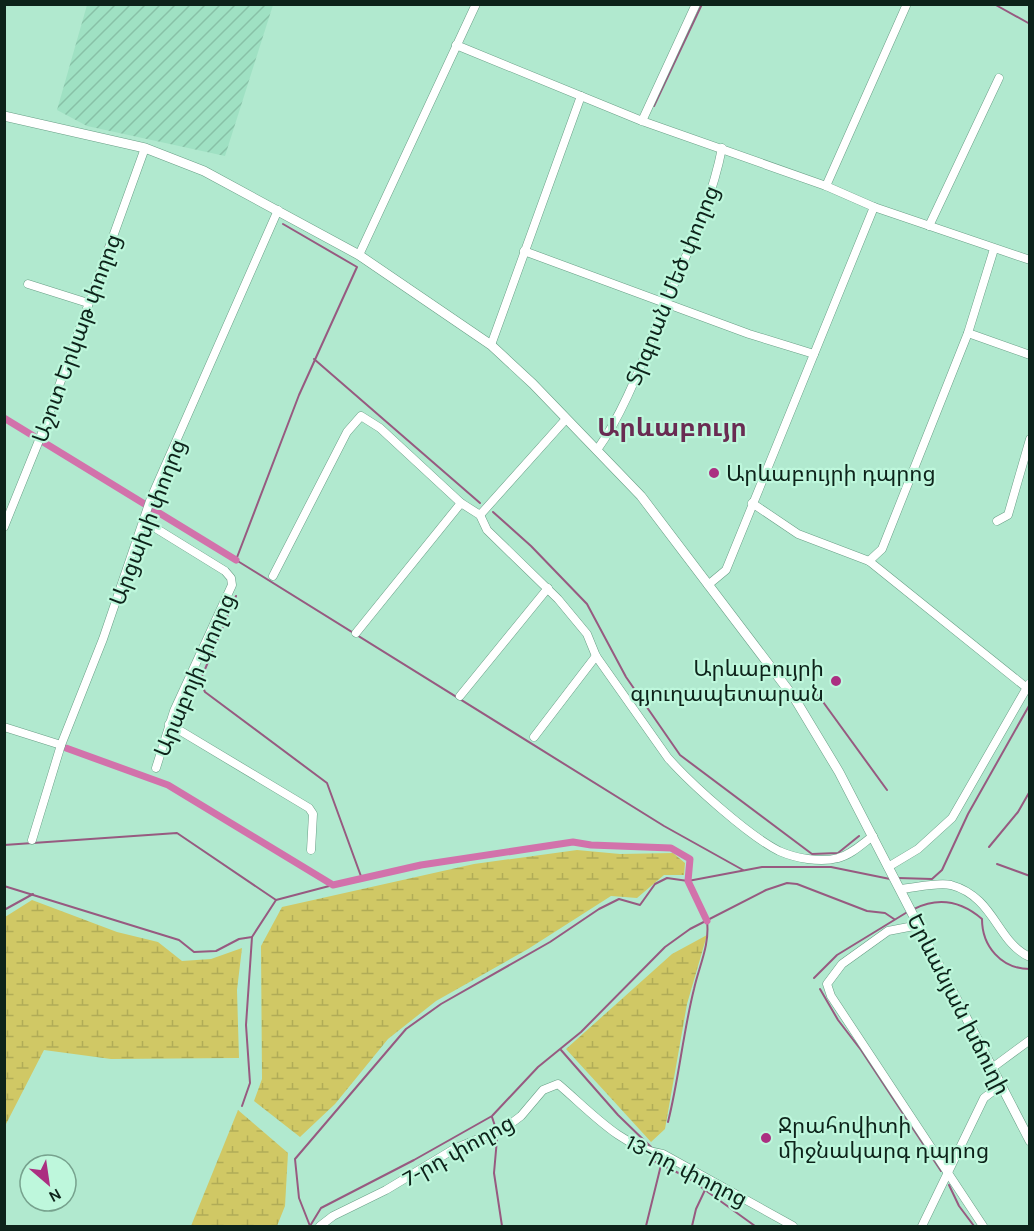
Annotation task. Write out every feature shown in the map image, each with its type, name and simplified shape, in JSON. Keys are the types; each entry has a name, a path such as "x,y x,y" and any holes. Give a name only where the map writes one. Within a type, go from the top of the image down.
{"main road":[{"path":"4,116 145,148"},
{"name":"Երևանյան խճուղի","path":"145,148 226,181 360,255 491,345 641,496 812,724 873,836 1029,1141"}],"street":[{"path":"360,255 476,4"},
{"path":"642,121 696,4"},
{"path":"826,186 906,6"},
{"path":"456,45 642,121 826,186 874,207 1029,260"},
{"path":"929,226 999,78"},
{"path":"491,345 581,96"},
{"name":"Աշոտ Երկաթ փողոց","path":"4,527 42,433 145,148"},
{"name":"Տիգրան Մեծ փողոց","path":"597,450 612,430 666,303 716,179 722,148"},
{"path":"708,585 726,570 874,207"},
{"name":"Արցախի փողոց","path":"32,840 61,745 104,639 151,498 278,210"},
{"path":"869,561 882,549 968,333 994,249"},
{"path":"524,251 749,334 814,354"},
{"path":"28,284 88,303"},
{"path":"968,333 1029,355"},
{"path":"273,576 347,432 361,416 371,421 403,447 461,502 480,515 487,530 548,588 587,634 596,656 681,773 753,834 772,847 793,856 832,860 846,855 873,836"},
{"path":"480,515 566,419"},
{"path":"997,521 1008,515 1029,439"},
{"path":"356,633 461,502"},
{"path":"752,503 798,534 869,561 1028,686 952,818 918,849 888,867"},
{"name":"Արաբոյի փողոց","path":"145,517 225,571 231,578 232,585 197,657 170,724 156,768"},
{"path":"460,696 548,588"},
{"path":"534,737 596,656"},
{"path":"170,724 309,808 313,814 311,850"},
{"path":"4,727 61,745"},
{"path":"900,889 951,885 980,900 1006,937 1022,954 1029,957"},
{"path":"919,925 888,931 842,964 827,984 831,996 983,1227"},
{"path":"992,1068 1029,1040"},
{"name":"13-րդ փողոց","path":"558,1084 622,1138 653,1153 663,1155 793,1227"},
{"name":"7-րդ փողոց","path":"320,1227 333,1216 386,1190 454,1149 505,1128 521,1116 543,1090 558,1084"},
{"path":"922,1227 984,1098 1001,1085"}],"shaded area":[{"path":"87,5 273,5 225,156 87,126 57,110"}],"green space":[{"path":"577,850 620,854 673,853 685,863 684,875 664,875 637,898 611,896 528,949 436,1001 388,1039 335,1104 300,1137 254,1101 262,1079 261,946 282,907 474,864"},
{"path":"32,900 117,932 158,942 182,961 211,959 242,948 237,990 239,1058 111,1059 44,1050 5,1126 5,917"},
{"path":"707,935 687,1004 665,1129 651,1142 566,1049 672,954"},
{"path":"238,1110 288,1153 285,1206 277,1226 191,1226"}],"waterway":[{"path":"654,106 702,4"},
{"path":"994,4 1030,24"},
{"path":"283,224 357,267 299,395 236,560 664,826 743,870"},
{"path":"314,359 480,503"},
{"path":"4,418 236,560"},
{"path":"493,512 531,546 587,604 626,677 680,755 812,854 838,853 859,836"},
{"path":"236,596 200,681 205,692 327,783 362,879"},
{"path":"818,695 887,790"},
{"path":"898,878 932,879 942,870 968,814 1030,704"},
{"path":"66,748 168,785 333,885 421,865 573,842 591,845 671,848 690,859 688,881 707,921"},
{"path":"989,847 1018,812 1030,791"},
{"path":"4,845 177,833 276,900 333,885"},
{"path":"997,864 1030,876"},
{"path":"310,1226 299,1198 295,1159 406,1029 441,1004 550,942 599,909 619,899 640,905 655,884 667,878 688,881 762,867 831,867 890,879"},
{"path":"310,1226 321,1208 492,1116 538,1067 581,1032 665,947 690,929 766,890 787,883 797,884 867,911 885,913 894,919"},
{"path":"4,886 179,940 194,952 216,951 239,939 252,937 276,900"},
{"path":"4,910 33,894"},
{"path":"914,909 941,902 966,908 982,919 985,938 995,954 1010,965 1030,969"},
{"path":"814,978 837,955 909,911"},
{"path":"668,1122 690,1006 706,947 707,921"},
{"path":"242,1106 250,1083 246,1025 252,937"},
{"path":"820,989 838,1020 861,1050 941,1171"},
{"path":"561,1050 618,1115 652,1148"},
{"path":"492,1117 496,1129"},
{"path":"497,1139 494,1173 502,1226"},
{"path":"653,1153 653,1161 687,1177 755,1226"},
{"path":"646,1226 661,1165"},
{"path":"949,1185 959,1206 974,1226"},
{"path":"692,1226 696,1209 705,1190"}],"place":[{"name":"Արևաբույրի դպրոց","path":"714,473"},
{"name":"Արևաբույրի գյուղապետարան","path":"836,681"},
{"name":"Ջրահովիտի միջնակարգ դպրոց","path":"766,1138"}],"district":[{"name":"Արևաբույր","path":"672,427"}]}
